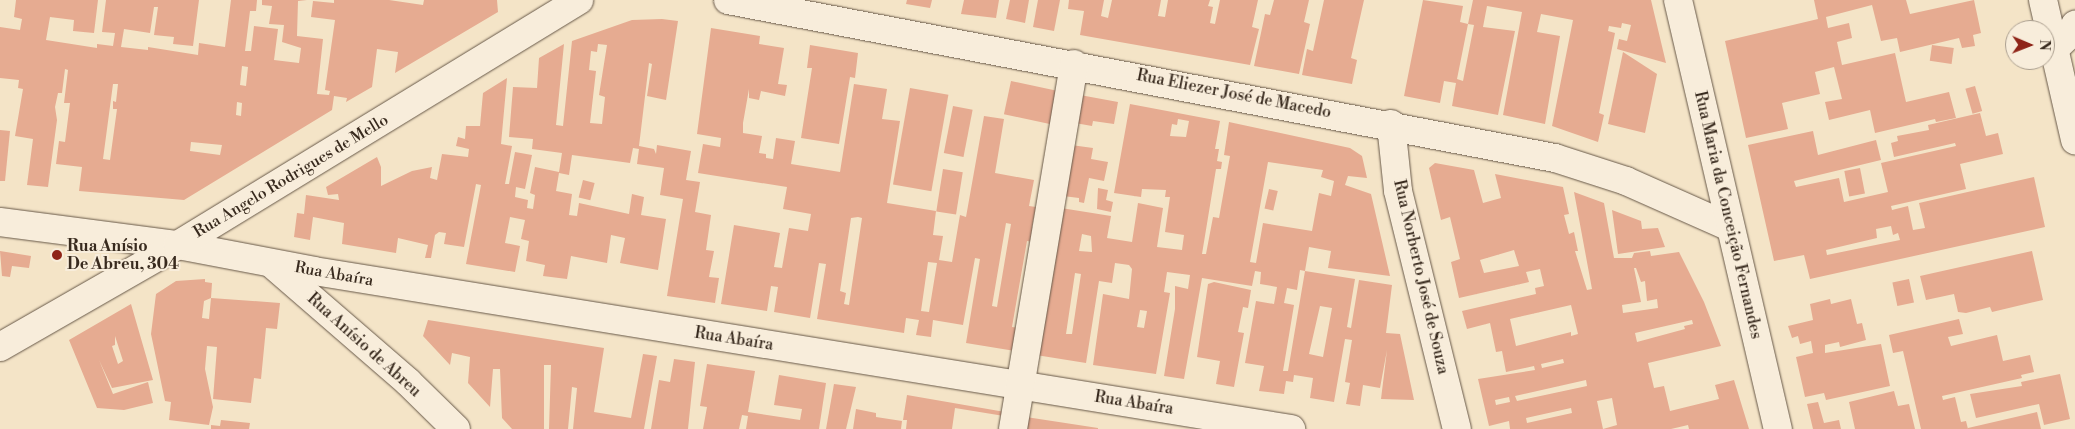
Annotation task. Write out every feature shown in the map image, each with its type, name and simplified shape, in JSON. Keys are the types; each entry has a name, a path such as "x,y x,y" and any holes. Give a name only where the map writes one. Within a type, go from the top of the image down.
{"street":[{"name":"Rua Angelo Rodrigues de Mello","path":"0,347 178,245 579,0"},
{"name":"Rua Eliezer José de Macedo","path":"728,0 1391,124 1555,158 1626,181 1730,227"},
{"name":"Rua Maria da Conceição Fernandes","path":"1678,0 1778,429"},
{"path":"2043,0 2047,20"},
{"path":"2055,48 2072,32 2075,24"},
{"path":"2055,58 2075,140"},
{"path":"1013,429 1074,64"},
{"name":"Rua Norberto José de Souza","path":"1391,124 1398,191 1457,429"},
{"path":"0,222 178,245"},
{"name":"Rua Abaíra","path":"178,245 270,263 1291,429"},
{"name":"Rua Anísio de Abreu","path":"270,263 408,382 456,429"}],"building":[{"path":"16,0 98,0 94,33 73,31 74,20 50,17 46,40 97,48 97,44 113,46 115,33 102,32 106,0 199,0 193,46 173,44 174,37 154,35 158,7 154,7 150,33 124,29 121,47 148,50 148,47 198,55 199,43 225,47 231,0 257,0 256,11 250,11 245,51 251,51 254,26 278,29 274,60 299,63 301,48 282,42 284,25 269,24 272,6 262,5 262,0 307,0 298,1 297,36 323,39 317,94 329,95 330,91 325,90 335,20 311,17 313,1 334,3 334,0 389,0 423,5 424,0 497,0 498,12 395,73 398,52 377,49 372,87 346,102 347,98 334,96 332,110 184,200 79,191 82,167 56,164 59,141 65,142 70,103 64,103 68,70 65,69 62,93 58,93 55,107 57,120 48,187 27,185 33,139 15,136 23,89 18,88 19,80 0,78 0,27 20,30 22,19 14,17","holes":["242,66 248,67 246,86 240,85","113,84 118,84 116,102 113,101 113,109 117,109 110,160 103,159","237,102 242,103 241,116 236,115","191,142 222,145 220,155 190,151"]},
{"path":"907,0 932,0 930,8 906,4"},
{"path":"964,0 999,0 996,18 961,14"},
{"path":"1010,0 1029,0 1025,23 1006,19"},
{"path":"1038,0 1060,0 1054,31 1033,27"},
{"path":"1069,0 1104,0 1101,16 1108,18 1112,0 1161,0 1158,16 1165,17 1168,0 1210,0 1208,6 1213,7 1210,23 1215,24 1220,0 1258,0 1252,27 1259,29 1250,65 1080,35 1084,11 1068,9"},
{"path":"1274,0 1309,0 1304,22 1310,24 1299,74 1254,66 1265,14 1270,15"},
{"path":"1324,0 1364,0 1351,58 1357,60 1352,84 1302,75 1307,49 1313,51"},
{"path":"1423,0 1463,6 1460,22 1468,24 1473,0 1651,0 1666,63 1617,49 1619,39 1627,41 1631,25 1622,23 1621,28 1609,26 1608,31 1615,33 1599,113 1604,115 1598,142 1552,126 1573,20 1541,14 1537,32 1560,36 1545,124 1503,115 1522,12 1487,6 1483,27 1515,31 1498,115 1452,106 1456,83 1444,81 1440,103 1404,96","holes":["1468,24 1474,25 1463,81 1457,79"]},
{"path":"1814,0 1906,0 1910,14 1974,0 1981,33 1973,35 1975,46 1962,48 1959,38 1900,52 1897,38 1881,41 1872,5 1826,17 1828,28 1849,23 1852,38 1837,42 1842,65 1895,53 1906,102 1949,92 1956,118 1936,122 1935,119 1875,133 1870,110 1829,120 1825,102 1842,99 1834,67 1815,72 1820,94 1782,103 1788,129 1746,138 1725,41 1818,19"},
{"path":"662,19 678,21 666,100 647,96 652,64 649,63 639,146 654,149 656,154 657,145 691,151 686,180 700,182 695,212 711,215 706,250 714,251 709,277 719,278 715,303 667,296 683,199 660,195 664,168 637,164 639,149 633,148 630,163 572,155 569,175 559,173 556,191 572,194 569,215 577,216 579,203 629,214 632,194 644,197 641,215 666,219 658,270 620,263 625,238 611,235 607,263 571,256 567,279 543,276 545,265 526,261 529,241 521,239 525,220 510,217 505,243 520,246 515,272 466,264 481,185 476,184 464,247 444,244 446,233 439,232 435,235 431,258 425,258 428,245 398,238 396,253 342,244 344,223 313,217 310,240 294,237 297,213 304,214 306,195 339,200 338,194 328,195 326,187 377,157 381,167 381,186 412,171 432,167 430,178 437,180 442,154 468,157 469,149 456,146 458,137 465,139 466,126 480,126 483,93 507,78 501,144 512,146 505,184 509,184 515,152 532,155 525,189 516,187 515,197 528,200 527,208 533,209 535,195 530,193 535,167 559,172 562,153 532,149 533,139 509,137 513,87 537,88 539,58 564,44 556,125 563,126 572,41 632,20","holes":["598,44 607,45 599,95 605,97 602,124 590,123 596,71 589,70 591,51 597,52"]},
{"path":"711,28 760,36 759,44 784,48 778,84 787,85 785,96 761,91 759,100 749,98 749,89 743,123 743,133 762,136 759,153 766,154 766,158 773,159 776,138 795,141 791,164 840,172 854,84 887,89 882,119 900,121 887,203 936,211 933,235 943,236 939,260 952,262 960,215 966,217 984,116 1004,119 995,173 1034,180 1029,206 1036,207 1032,227 1036,228 1033,242 1027,241 1012,327 1019,328 1015,351 966,343 980,259 975,258 963,325 933,320 931,337 916,335 919,320 906,318 904,333 817,319 826,264 819,263 810,318 774,312 778,287 771,286 767,311 721,304 734,225 780,233 774,267 782,268 789,228 808,231 811,214 783,209 787,187 698,173 703,144 720,147 721,138 697,134","holes":["851,218 862,218 849,305 844,304 846,293 840,291","1006,223 1011,224 997,307 992,306","928,262 937,263 929,312 921,311"]},
{"path":"810,45 858,53 855,78 850,77 839,144 801,138 812,68 807,68"},
{"path":"1932,45 1954,48 1952,64 1930,61"},
{"path":"1623,52 1657,74 1645,133 1608,124"},
{"path":"1011,81 1058,91 1051,124 1004,114"},
{"path":"1975,86 1982,111 1973,114 1965,89"},
{"path":"910,88 948,95 931,191 893,185"},
{"path":"1080,95 1118,102 1114,124 1093,121 1092,126 1075,123"},
{"path":"1130,104 1220,121 1215,149 1219,149 1217,161 1222,162 1221,169 1216,169 1202,254 1206,254 1213,217 1219,218 1230,156 1224,155 1229,122 1350,148 1362,156 1367,178 1348,176 1345,185 1371,194 1390,276 1328,268 1331,251 1309,247 1305,271 1355,279 1347,327 1351,328 1359,280 1392,285 1386,333 1400,334 1414,400 1381,399 1387,350 1380,388 1363,385 1360,406 1346,404 1350,383 1345,382 1352,340 1345,339 1334,402 1310,398 1313,378 1294,375 1293,382 1286,381 1284,394 1259,391 1264,366 1245,363 1256,301 1274,304 1277,287 1260,284 1261,272 1255,271 1252,286 1202,278 1184,379 1164,376 1175,309 1175,286 1188,289 1190,275 1167,272 1164,292 1170,293 1156,374 1093,365 1103,294 1129,299 1132,269 1129,265 1115,263 1112,283 1099,281 1086,363 1036,355 1061,208 1111,216 1107,238 1132,242 1138,203 1163,208 1157,247 1182,250 1184,235 1165,232 1170,197 1165,197 1166,190 1142,189 1141,197 1114,193","holes":["1178,119 1189,121 1186,137 1170,136 1172,124 1177,125","1268,162 1323,170 1321,177 1334,181 1331,196 1319,193 1312,231 1263,223 1256,263 1250,262","1082,234 1091,236 1092,252 1079,251","1300,270 1305,271 1288,371 1283,371 1294,305 1284,303 1287,288 1297,290","1075,273 1081,274 1072,334 1066,334","1320,306 1332,308 1323,357 1309,354","1140,310 1147,311 1144,328 1137,327"]},
{"path":"953,106 973,110 963,157 944,153"},
{"path":"1980,113 1986,136 1998,133 2003,154 1960,164 1966,189 1891,206 1892,210 1908,206 1913,230 1925,228 1919,203 2034,177 2045,227 1810,279 1804,255 1774,261 1748,145 1813,131 1818,155 1876,140 1881,160 1794,181 1796,187 1839,178 1844,202 1888,192 1881,163 1956,146 1955,143 1894,157 1891,143 1898,141 1897,136 1929,130 1928,125","holes":["1891,226 1893,235 1898,233 1900,240 1827,255 1826,250 1877,238 1876,229"]},
{"path":"0,130 10,131 5,181 0,181"},
{"path":"1071,145 1093,148 1091,159 1108,162 1104,181 1089,178 1084,203 1079,202 1079,198 1063,196"},
{"path":"1435,163 1474,170 1483,203 1501,198 1495,174 1563,187 1569,214 1564,215 1569,234 1574,232 1578,251 1575,251 1587,290 1592,289 1574,192 1604,203 1614,258 1632,258 1634,253 1650,251 1651,256 1679,252 1704,302 1721,346 1648,363 1654,388 1664,386 1670,411 1719,399 1715,385 1734,380 1749,429 1689,429 1688,425 1671,429 1603,429 1510,429 1509,421 1489,426 1478,379 1535,370 1534,366 1506,372 1502,351 1496,352 1490,323 1467,329 1462,311 1536,294 1535,288 1544,286 1540,269 1526,272 1529,282 1459,298 1451,262 1460,259 1450,217 1441,220 1429,168","holes":["1514,250 1519,266 1484,273 1480,260","1634,268 1636,268 1641,282 1645,281 1647,301 1657,299 1658,308 1623,313 1622,305 1641,302","1571,305 1578,334 1571,336 1571,332 1516,346 1510,319","1692,320 1693,324 1684,326 1685,329 1637,342 1635,333","1563,359 1564,363 1542,368 1541,364","1586,380 1587,386 1517,401 1515,396","1509,397 1510,402 1496,405 1495,400","1612,398 1617,425 1603,429 1597,401","1571,408 1572,413 1527,423 1526,418"]},
{"path":"1860,168 1865,194 1849,197 1844,171"},
{"path":"943,169 963,172 956,215 936,211"},
{"path":"583,180 595,183 590,200 579,197"},
{"path":"1098,188 1108,190 1106,200 1113,202 1111,212 1097,209"},
{"path":"1269,189 1278,191 1273,211 1265,208"},
{"path":"1612,210 1641,221 1642,229 1658,228 1665,247 1618,254"},
{"path":"0,251 31,256 29,268 12,266 10,277 2,276"},
{"path":"2032,251 2043,300 1992,312 1990,307 1966,313 1958,312 1954,294 1926,300 1920,276"},
{"path":"205,279 205,282 212,283 211,298 280,303 277,329 266,328 261,379 254,378 251,403 213,399 217,347 207,346 205,369 213,407 209,425 169,420 171,402 165,401 151,334 156,294 176,281","holes":["211,298 209,319 202,318 204,301"]},
{"path":"1909,279 1914,302 1897,306 1892,283"},
{"path":"1214,282 1251,290 1248,308 1243,307 1238,332 1244,333 1234,387 1216,384 1220,361 1197,357 1208,284"},
{"path":"1830,299 1831,304 1851,299 1857,324 1862,323 1866,340 1840,347 1839,342 1825,345 1825,353 1881,344 1890,386 1826,400 1824,393 1805,397 1796,357 1813,353 1811,341 1800,344 1798,336 1792,338 1788,326 1813,320 1810,304"},
{"path":"131,304 153,380 112,388 99,360 113,394 148,382 153,403 124,410 97,408 69,340","holes":["115,336 123,361 118,364 112,346 115,345"]},
{"path":"1959,319 1963,334 1948,337 1951,346 1997,335 2003,361 2030,355 2034,372 2021,375 2022,378 1942,396 1943,400 1955,397 1961,422 1966,421 1968,429 1921,429 1903,351 1893,353 1889,335"},
{"path":"428,320 604,348 594,412 631,418 643,354 657,356 644,429 573,429 577,388 572,387 568,429 549,429 551,365 544,365 544,429 512,429 502,418 500,369 493,369 490,407 468,383 470,357 452,353 450,365 423,336"},
{"path":"674,359 695,362 688,429 651,429 659,380 670,382"},
{"path":"707,364 755,371 748,412 800,420 802,409 774,405 779,375 826,383 819,429 746,429 748,416 742,415 739,429 703,429 707,407 700,406"},
{"path":"2060,374 2070,419 2044,425 2039,404 1976,418 1970,394 2022,386 2021,382"},
{"path":"834,384 856,387 846,429 826,429"},
{"path":"1894,391 1898,406 1909,404 1915,429 1855,429 1849,402"},
{"path":"907,395 1005,412 1004,416 955,408 952,429 906,429 907,420 903,420"},
{"path":"1818,402 1824,423 1839,420 1841,429 1813,429 1807,404"},
{"path":"856,409 876,413 876,417 902,421 901,429 853,429"},
{"path":"2037,412 2041,429 1968,429 1968,428"},
{"path":"1026,417 1098,428 1098,429 1024,429"},
{"path":"221,420 250,423 249,429 211,429 211,425 220,426"}],"place":[{"name":"Rua Anísio De Abreu, 304","path":"57,255"}]}
